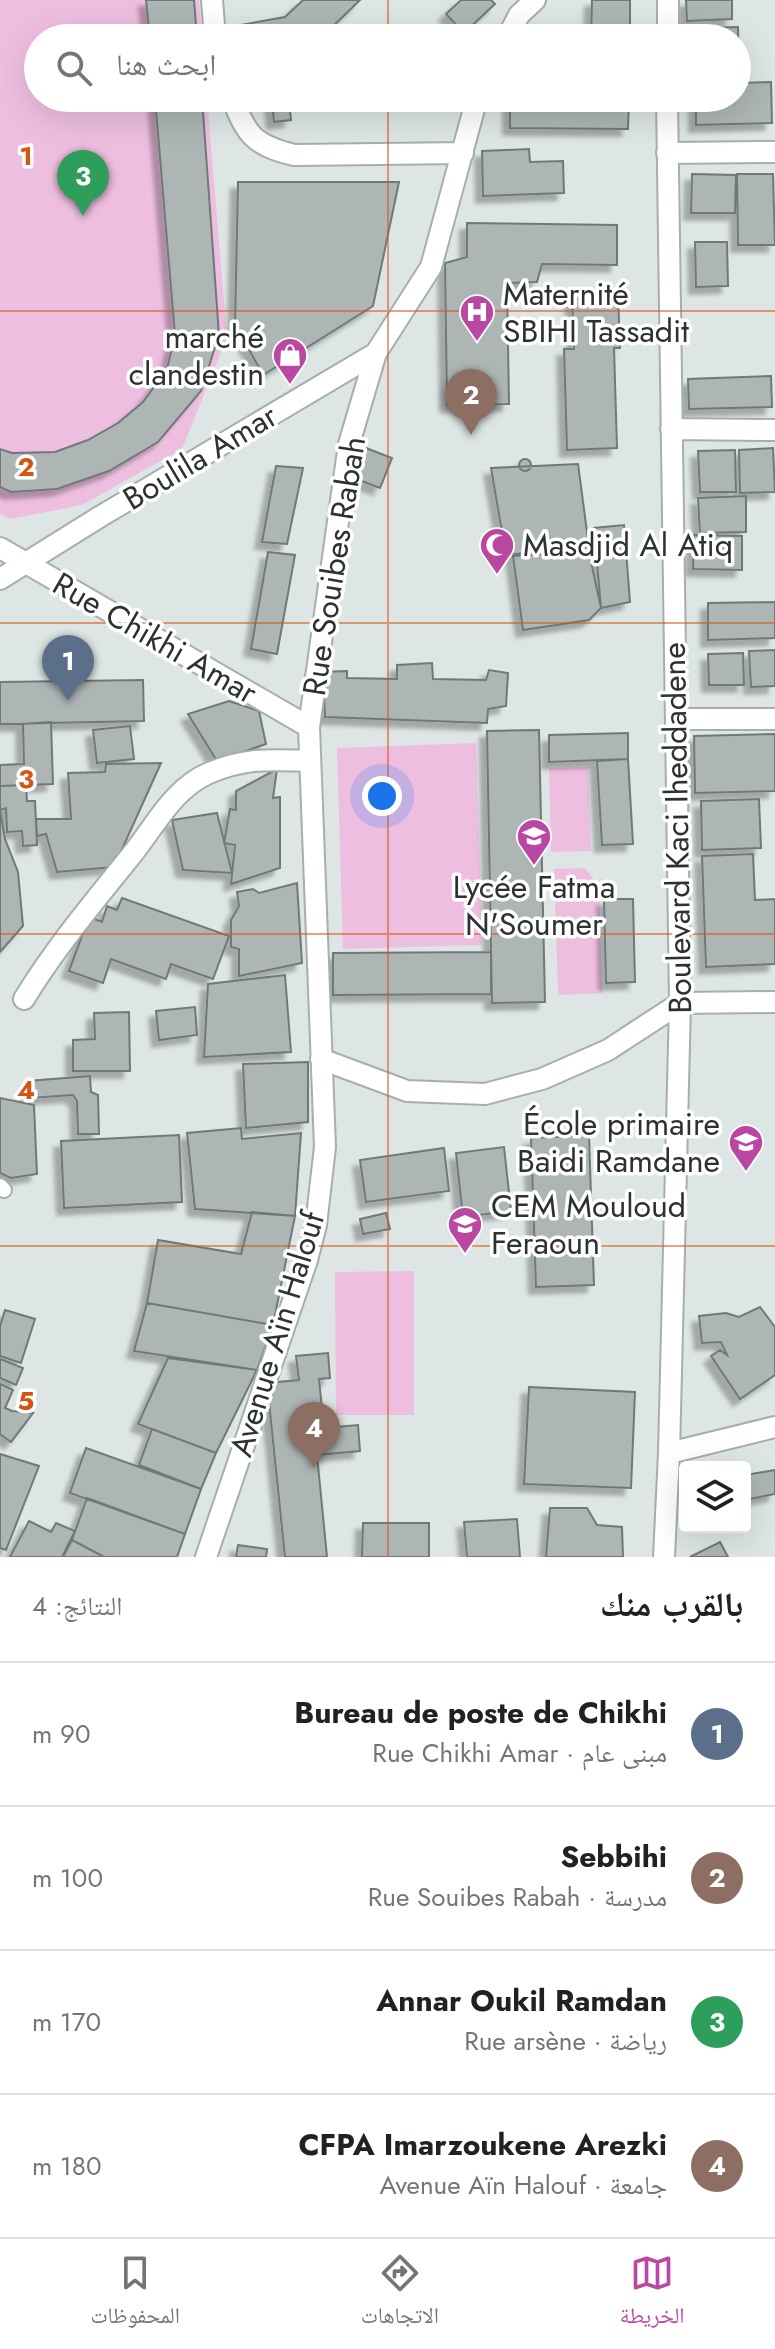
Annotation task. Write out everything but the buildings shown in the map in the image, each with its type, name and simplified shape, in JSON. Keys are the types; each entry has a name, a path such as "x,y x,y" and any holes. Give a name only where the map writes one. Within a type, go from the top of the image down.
{"street":[{"path":"212,0 214,24"},
{"path":"514,24 535,0"},
{"path":"668,0 668,24"},
{"path":"238,112 248,134 270,149 294,155 463,153"},
{"name":"Rue Souibes Rabah","path":"321,1059 309,727 349,444 376,353 431,267 473,112"},
{"name":"Boulevard Kaci Iheddadene","path":"664,1557 680,1003 667,112"},
{"path":"667,153 775,152"},
{"name":"Boulila Amar","path":"0,579 376,353"},
{"path":"671,429 775,430"},
{"name":"Rue Chikhi Amar","path":"0,548 309,727"},
{"path":"677,719 775,719"},
{"path":"24,999 44,967 173,799 206,774 248,760 310,761"},
{"path":"321,1059 407,1091 485,1094 542,1079 608,1050 680,1003 775,1002"},
{"name":"Avenue Aïn Halouf","path":"206,1557 307,1260 316,1225 325,1147 321,1059"},
{"path":"669,1453 775,1427"}],"shaded area":[{"path":"0,0 199,0 201,24 24,24 24,112 208,112 227,337 182,449 82,505 10,519 0,514"},
{"path":"476,743 482,945 343,949 337,748"},
{"path":"588,767 591,851 551,852 549,768"},
{"path":"585,868 599,885 602,993 558,995 554,869"},
{"path":"414,1271 414,1415 336,1415 335,1272"}],"place":[{"name":"Annar Oukil Ramdan","path":"83,216"},
{"name":"Maternité SBIHI Tassadit","path":"477,343"},
{"name":"marché clandestin","path":"290,386"},
{"name":"Sebbihi","path":"471,435"},
{"name":"Masdjid Al Atiq","path":"497,576"},
{"name":"Bureau de poste de Chikhi","path":"68,701"},
{"name":"Lycée Fatma N'Soumer","path":"534,867"},
{"name":"École primaire Baidi Ramdane","path":"746,1173"},
{"name":"CEM Mouloud Feraoun","path":"465,1255"},
{"name":"CFPA Imarzoukene Arezki","path":"314,1468"}]}
